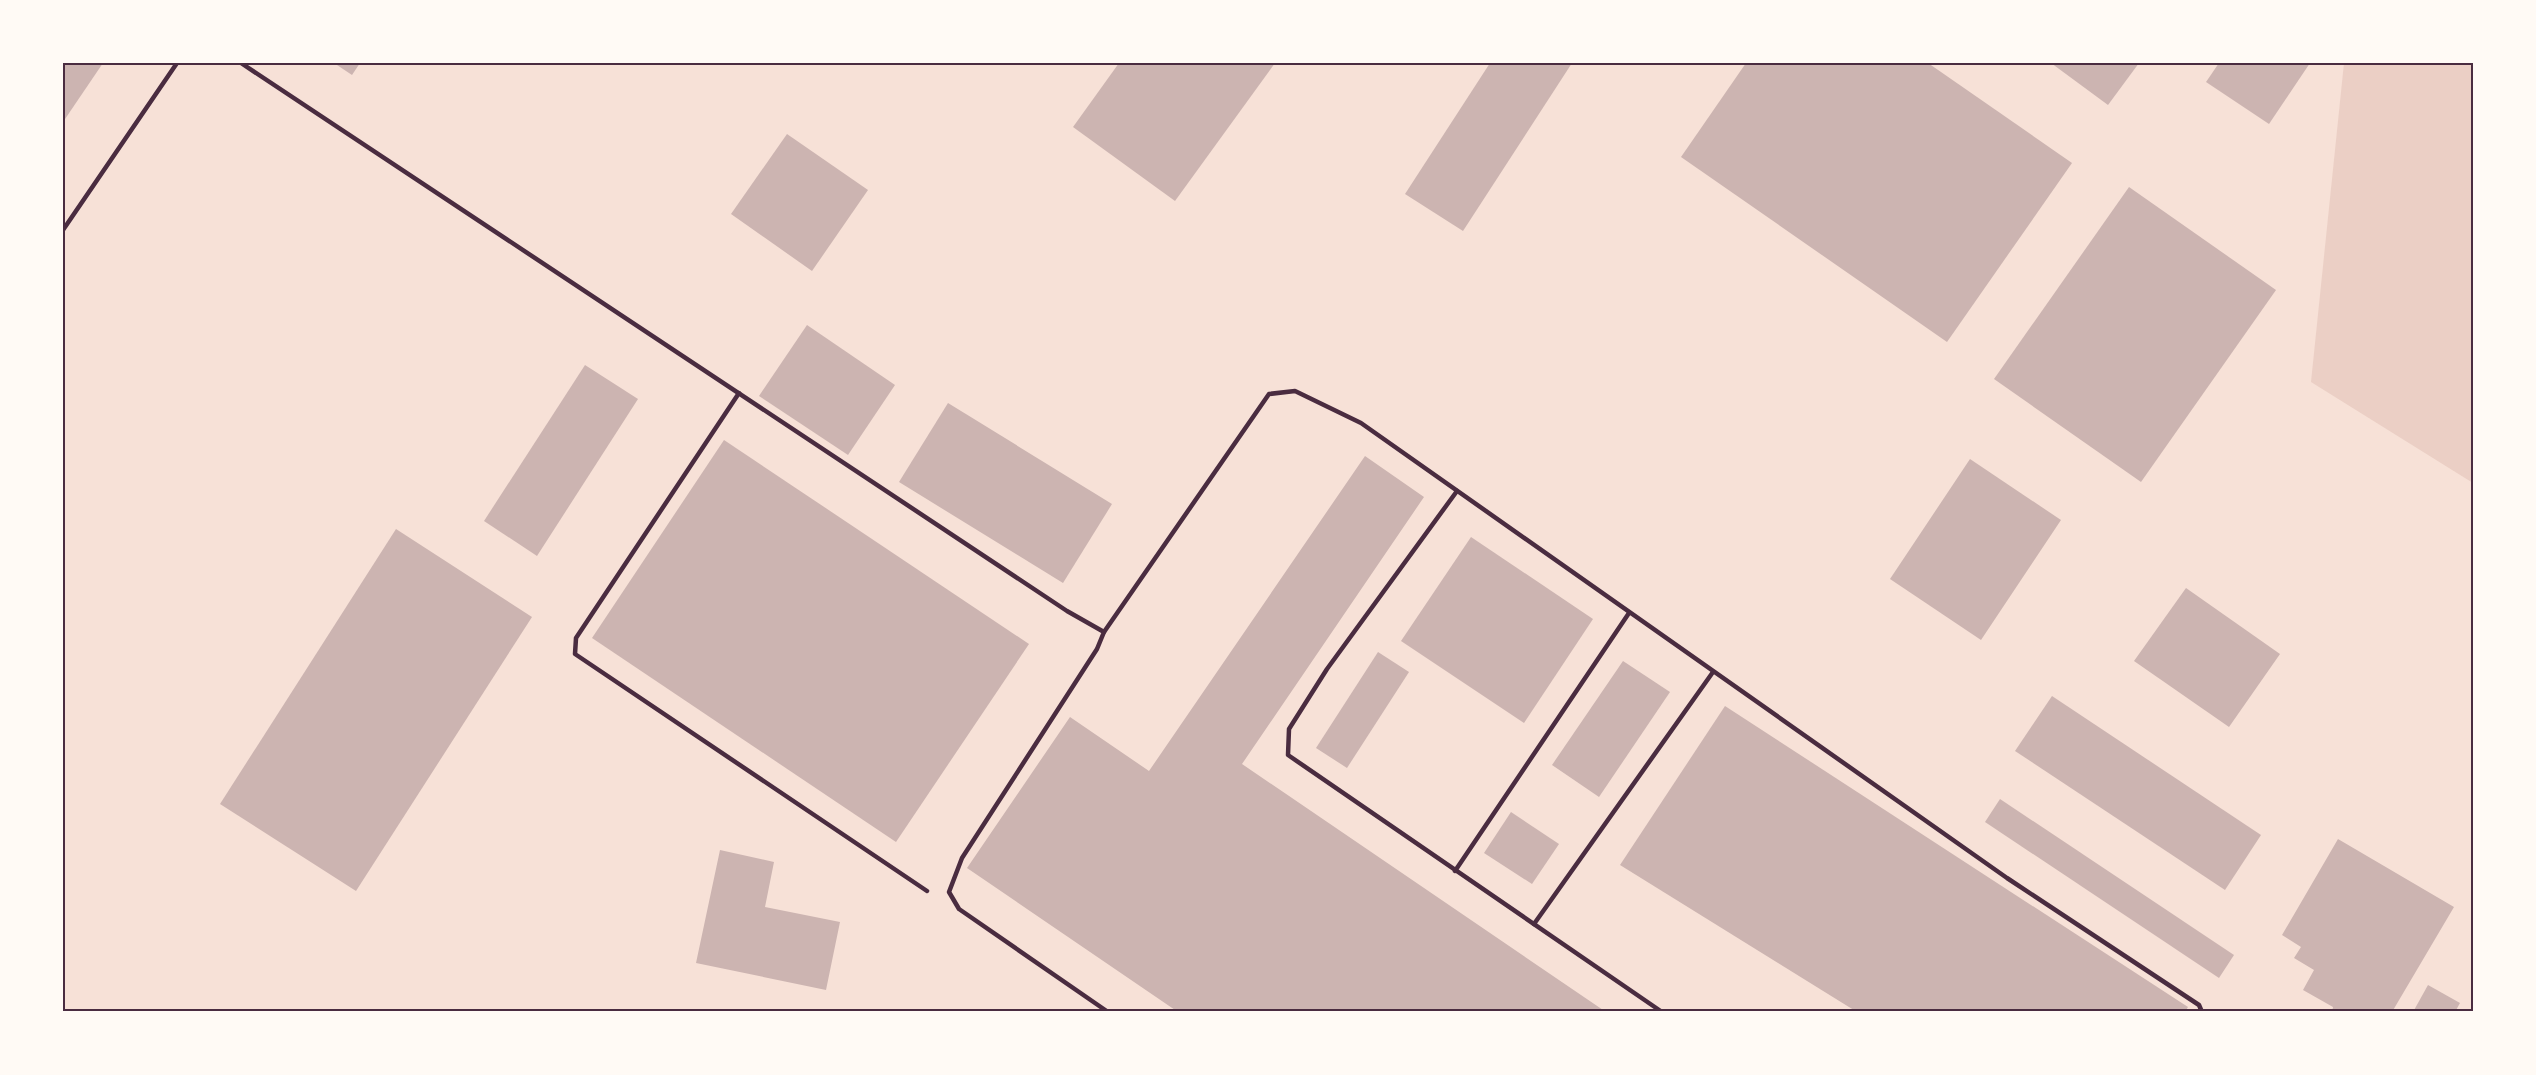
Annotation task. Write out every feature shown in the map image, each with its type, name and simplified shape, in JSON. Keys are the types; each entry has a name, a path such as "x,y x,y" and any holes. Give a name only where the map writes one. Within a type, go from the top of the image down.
{"lane":[{"path":"63,230 177,63"},
{"path":"241,63 1067,611 1104,632"},
{"path":"1108,1012 959,909 949,892 962,858 1097,649 1104,632 1269,394 1295,391 1361,423 2007,878 2199,1005 2202,1012"},
{"path":"739,393 576,638 575,654 927,891"},
{"path":"1457,491 1327,669 1289,729 1288,755 1662,1012"},
{"path":"1455,871 1629,613"},
{"path":"1534,924 1713,672"}],"shaded area":[{"path":"2344,63 2473,63 2473,483 2311,382"}],"building":[{"path":"63,63 103,63 63,122"},
{"path":"334,63 360,63 352,75"},
{"path":"1119,63 1275,63 1175,201 1073,127"},
{"path":"1490,63 1572,63 1463,231 1405,194"},
{"path":"1746,63 1928,63 2072,163 1947,342 1681,157"},
{"path":"2051,63 2139,63 2108,105"},
{"path":"2219,63 2310,63 2269,124 2206,82"},
{"path":"787,134 868,190 812,271 731,214"},
{"path":"2129,187 2276,290 2141,482 1994,379"},
{"path":"807,325 895,385 848,455 759,396"},
{"path":"585,365 638,399 537,556 484,521"},
{"path":"948,403 1112,504 1063,583 899,482"},
{"path":"724,440 1029,644 896,842 592,638"},
{"path":"1365,456 1424,497 1242,764 1606,1012 1178,1012 967,868 1070,717 1149,771"},
{"path":"1970,459 2061,520 1981,640 1890,579"},
{"path":"396,529 532,617 356,891 220,804"},
{"path":"1471,537 1593,619 1524,723 1401,641"},
{"path":"2186,588 2280,654 2229,727 2134,661"},
{"path":"1378,652 1409,672 1347,768 1316,748"},
{"path":"1623,661 1670,692 1599,797 1552,765"},
{"path":"2052,696 2261,835 2225,890 2015,751"},
{"path":"1725,706 2188,1007 2185,1012 1857,1012 1620,865"},
{"path":"2000,799 2234,955 2219,978 1985,822"},
{"path":"1511,812 1559,844 1532,884 1484,853"},
{"path":"2338,839 2454,907 2392,1012 2332,1012 2333,1007 2303,990 2314,970 2294,958 2301,947 2282,935"},
{"path":"720,850 774,862 765,907 840,922 826,990 696,963"},
{"path":"2428,985 2460,1003 2455,1012 2413,1012"}]}
